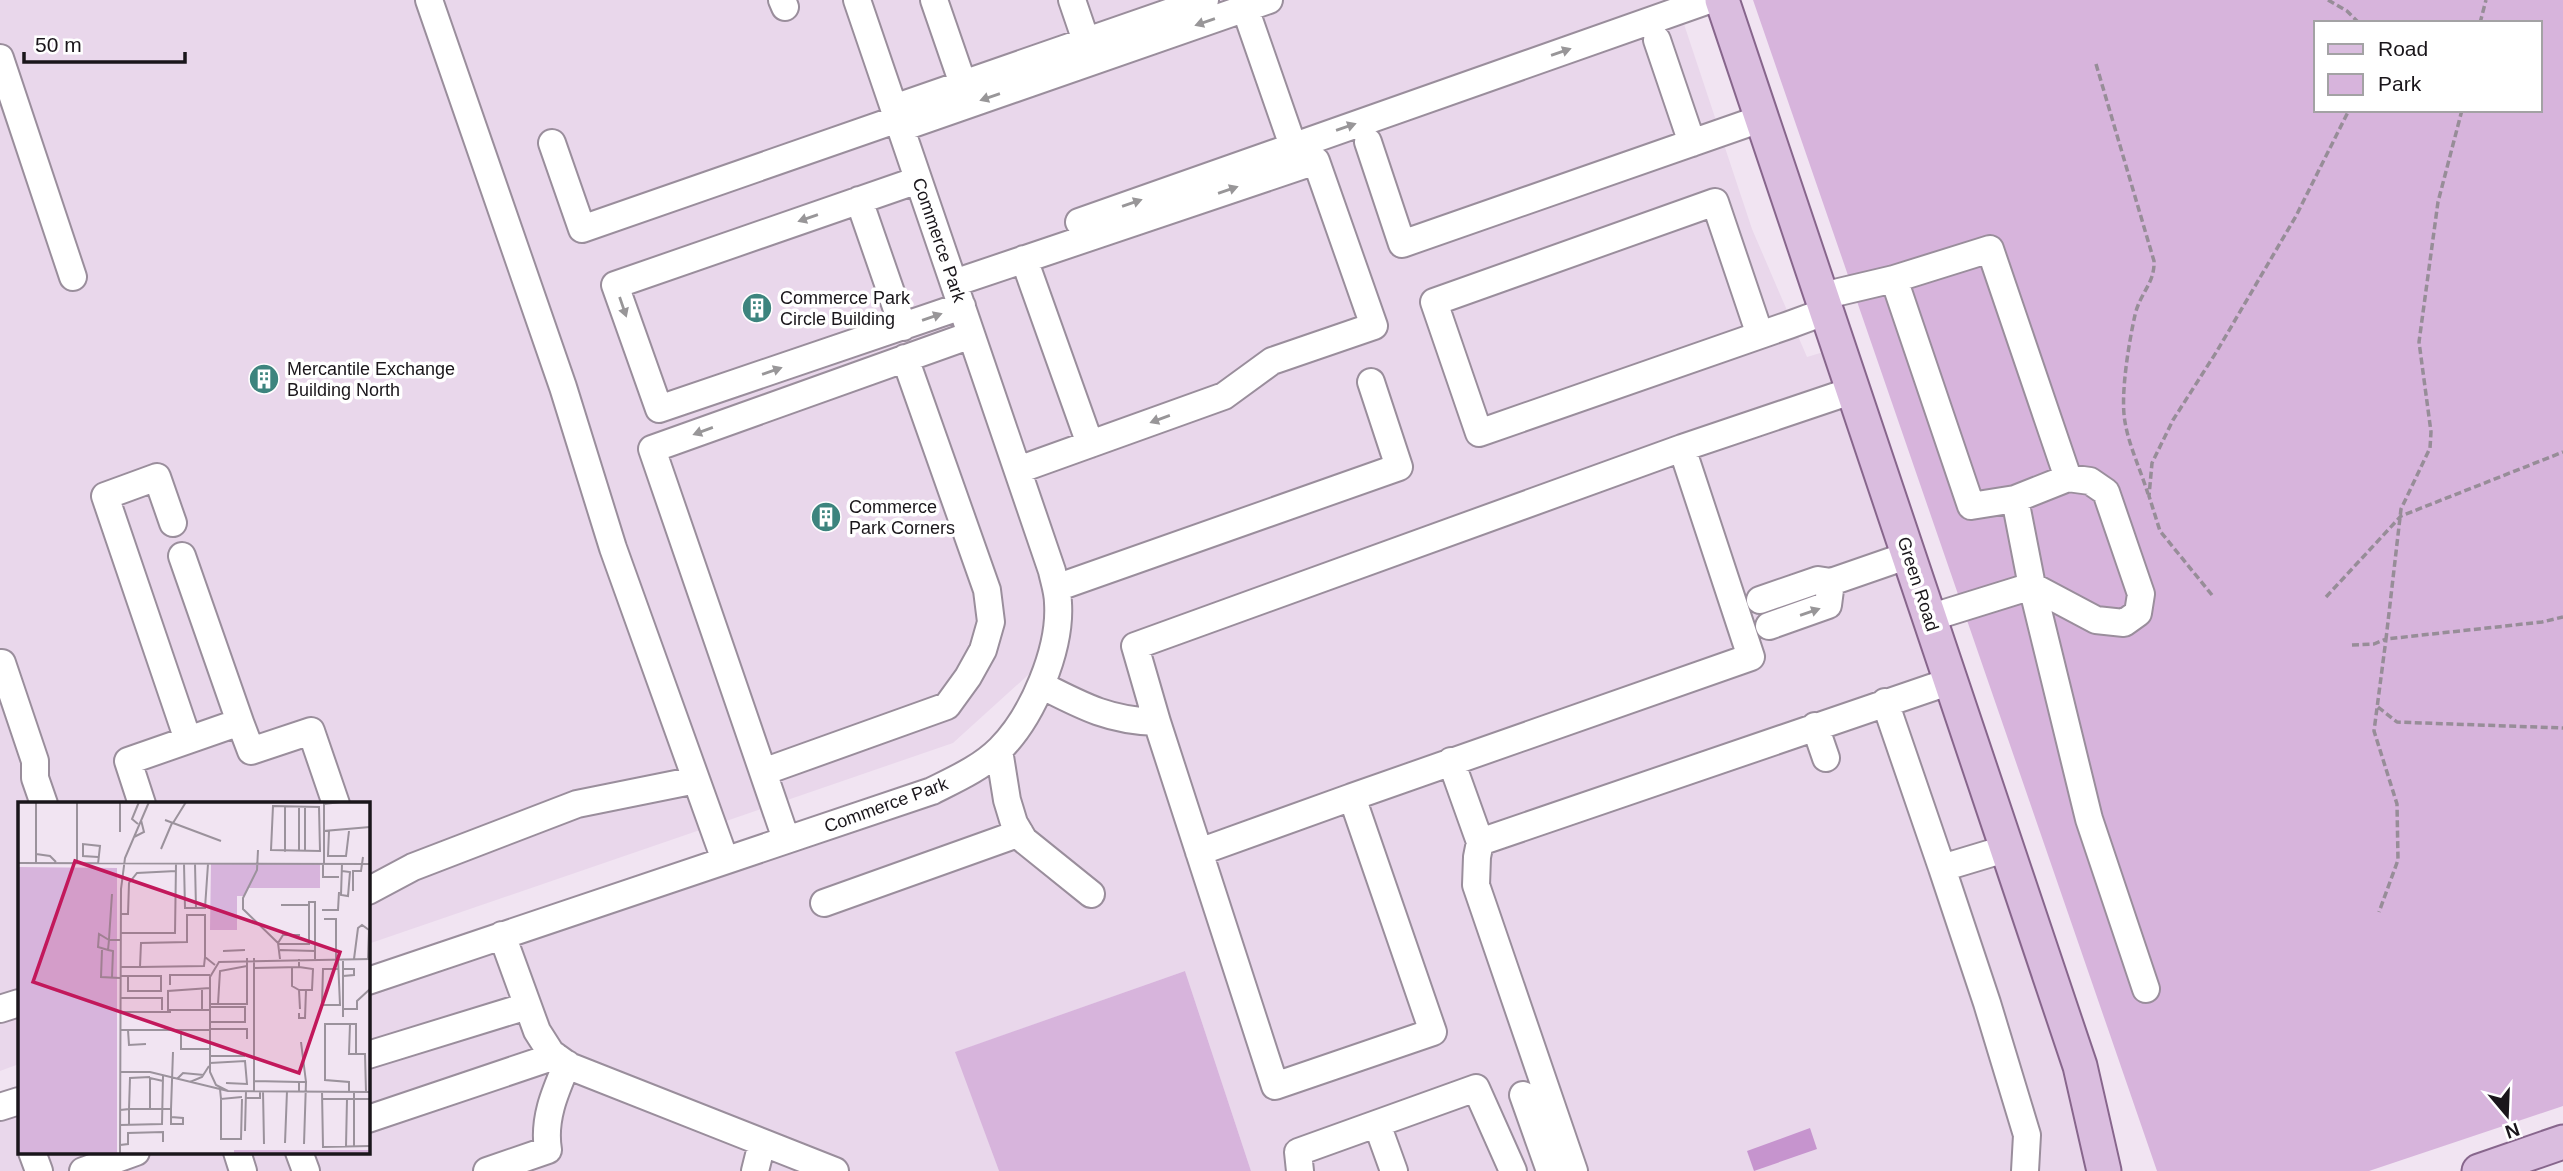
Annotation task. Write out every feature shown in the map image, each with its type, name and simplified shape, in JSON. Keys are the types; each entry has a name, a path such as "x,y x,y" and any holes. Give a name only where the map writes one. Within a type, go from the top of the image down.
{"main road":[{"name":"Green Road","path":"1723,0 2080,1066 2104,1171"},
{"path":"2479,1171 2548,1155"}],"street":[{"path":"429,0 563,387 613,548 725,860"},
{"name":"Commerce Park","path":"369,981 932,791 966,775 999,750 1021,724 1041,685 1055,641 1059,603 1056,588 857,0"},
{"path":"934,0 963,84"},
{"path":"1072,0 1086,41"},
{"path":"898,118 963,84 1086,41 1137,11 1205,0"},
{"path":"918,180 615,285 659,410 903,327 955,286 1293,146 1709,0"},
{"path":"552,143 582,229 898,118 1257,4 1293,146"},
{"path":"1649,20 1692,143"},
{"path":"0,58 73,277"},
{"path":"1368,142 1402,244 1763,118"},
{"path":"955,286 1024,259 1316,161 1374,326 1272,361 1224,396 1017,470"},
{"path":"859,200 903,327"},
{"path":"1760,335 1715,202 1434,302 1479,433 1760,335 1825,304 1894,279 1990,249 2068,478"},
{"path":"1024,259 1090,444"},
{"path":"1894,279 1971,506 2015,499 2068,478 2090,481 2106,492 2141,594 2138,613 2124,623 2096,620 2032,586 1929,618"},
{"path":"786,839 652,449 971,335"},
{"path":"763,772 947,706 983,650 990,622 987,590 905,358"},
{"path":"1056,588 1399,467 1371,382"},
{"path":"1352,797 1433,1032 1275,1086 1135,646 1682,448 1854,390"},
{"path":"1199,852 1751,657 1682,448"},
{"path":"173,523 157,477 105,496 188,740"},
{"path":"2015,499 2032,586 2089,819 2146,989"},
{"path":"1760,600 1818,580 1831,582 1909,555"},
{"path":"182,556 251,751 311,732 336,802"},
{"path":"1769,626 1828,606 1831,582"},
{"path":"0,664 2,663 35,761 36,778 44,802"},
{"path":"1480,842 1951,681"},
{"path":"1041,685 1104,715 1130,722 1157,722"},
{"path":"1885,702 1987,1003 2027,1135 2025,1171"},
{"path":"142,802 128,761 240,722"},
{"path":"1815,726 1826,758"},
{"path":"999,750 1007,800 1014,823 1024,840 1091,894"},
{"path":"1451,761 1480,842 1476,886 1574,1171"},
{"path":"369,890 413,867 577,804 696,780"},
{"path":"824,903 1020,833"},
{"path":"1942,868 2006,849"},
{"path":"502,935 537,1031 551,1054 835,1171"},
{"path":"0,1009 18,1003"},
{"path":"369,1055 527,1006"},
{"path":"369,1119 561,1060"},
{"path":"487,1171 548,1150 545,1134 561,1060"},
{"path":"1300,1171 1298,1152 1476,1088 1513,1171"},
{"path":"1523,1095 1550,1171"},
{"path":"1377,1124 1394,1171"},
{"path":"755,1171 762,1143"},
{"path":"33,1154 39,1171"},
{"path":"83,1171 130,1154"},
{"path":"238,1154 243,1171"},
{"path":"300,1154 306,1171"}],"path":[{"path":"2328,0 2347,11 2357,21"},
{"path":"2481,21 2486,0"},
{"path":"2096,64 2154,261 2155,275 2140,299 2132,329 2124,398 2125,422 2160,531 2212,595"},
{"path":"2149,496 2152,463 2173,421 2296,216 2348,112"},
{"path":"2379,912 2398,860 2397,804 2374,731 2401,509 2430,448 2431,432 2419,342 2438,202 2461,112"},
{"path":"2326,597 2400,516 2563,452"},
{"path":"2352,645 2542,622 2563,617"},
{"path":"2378,707 2397,722 2563,728"}],"shaded area":[{"path":"0,0 1676,0 1752,229 1807,357 1840,347 2104,1171 1251,1171 1185,971 956,1052 999,1171 0,1171 0,1107 18,1100 18,1154 369,1154 369,981 932,791 999,750 1049,656 953,743 369,944 369,802 18,802 18,1064 0,1071"},
{"path":"1810,1128 1817,1149 1754,1171 1747,1151"}],"green space":[{"path":"1753,0 2563,0 2563,1106 2369,1171 2157,1171"},
{"path":"1185,971 1251,1171 999,1171 955,1052"}],"place":[{"name":"Commerce Park Circle Building","path":"757,308"},
{"name":"Mercantile Exchange Building North","path":"264,379"},
{"name":"Commerce Park Corners","path":"826,517"}]}
